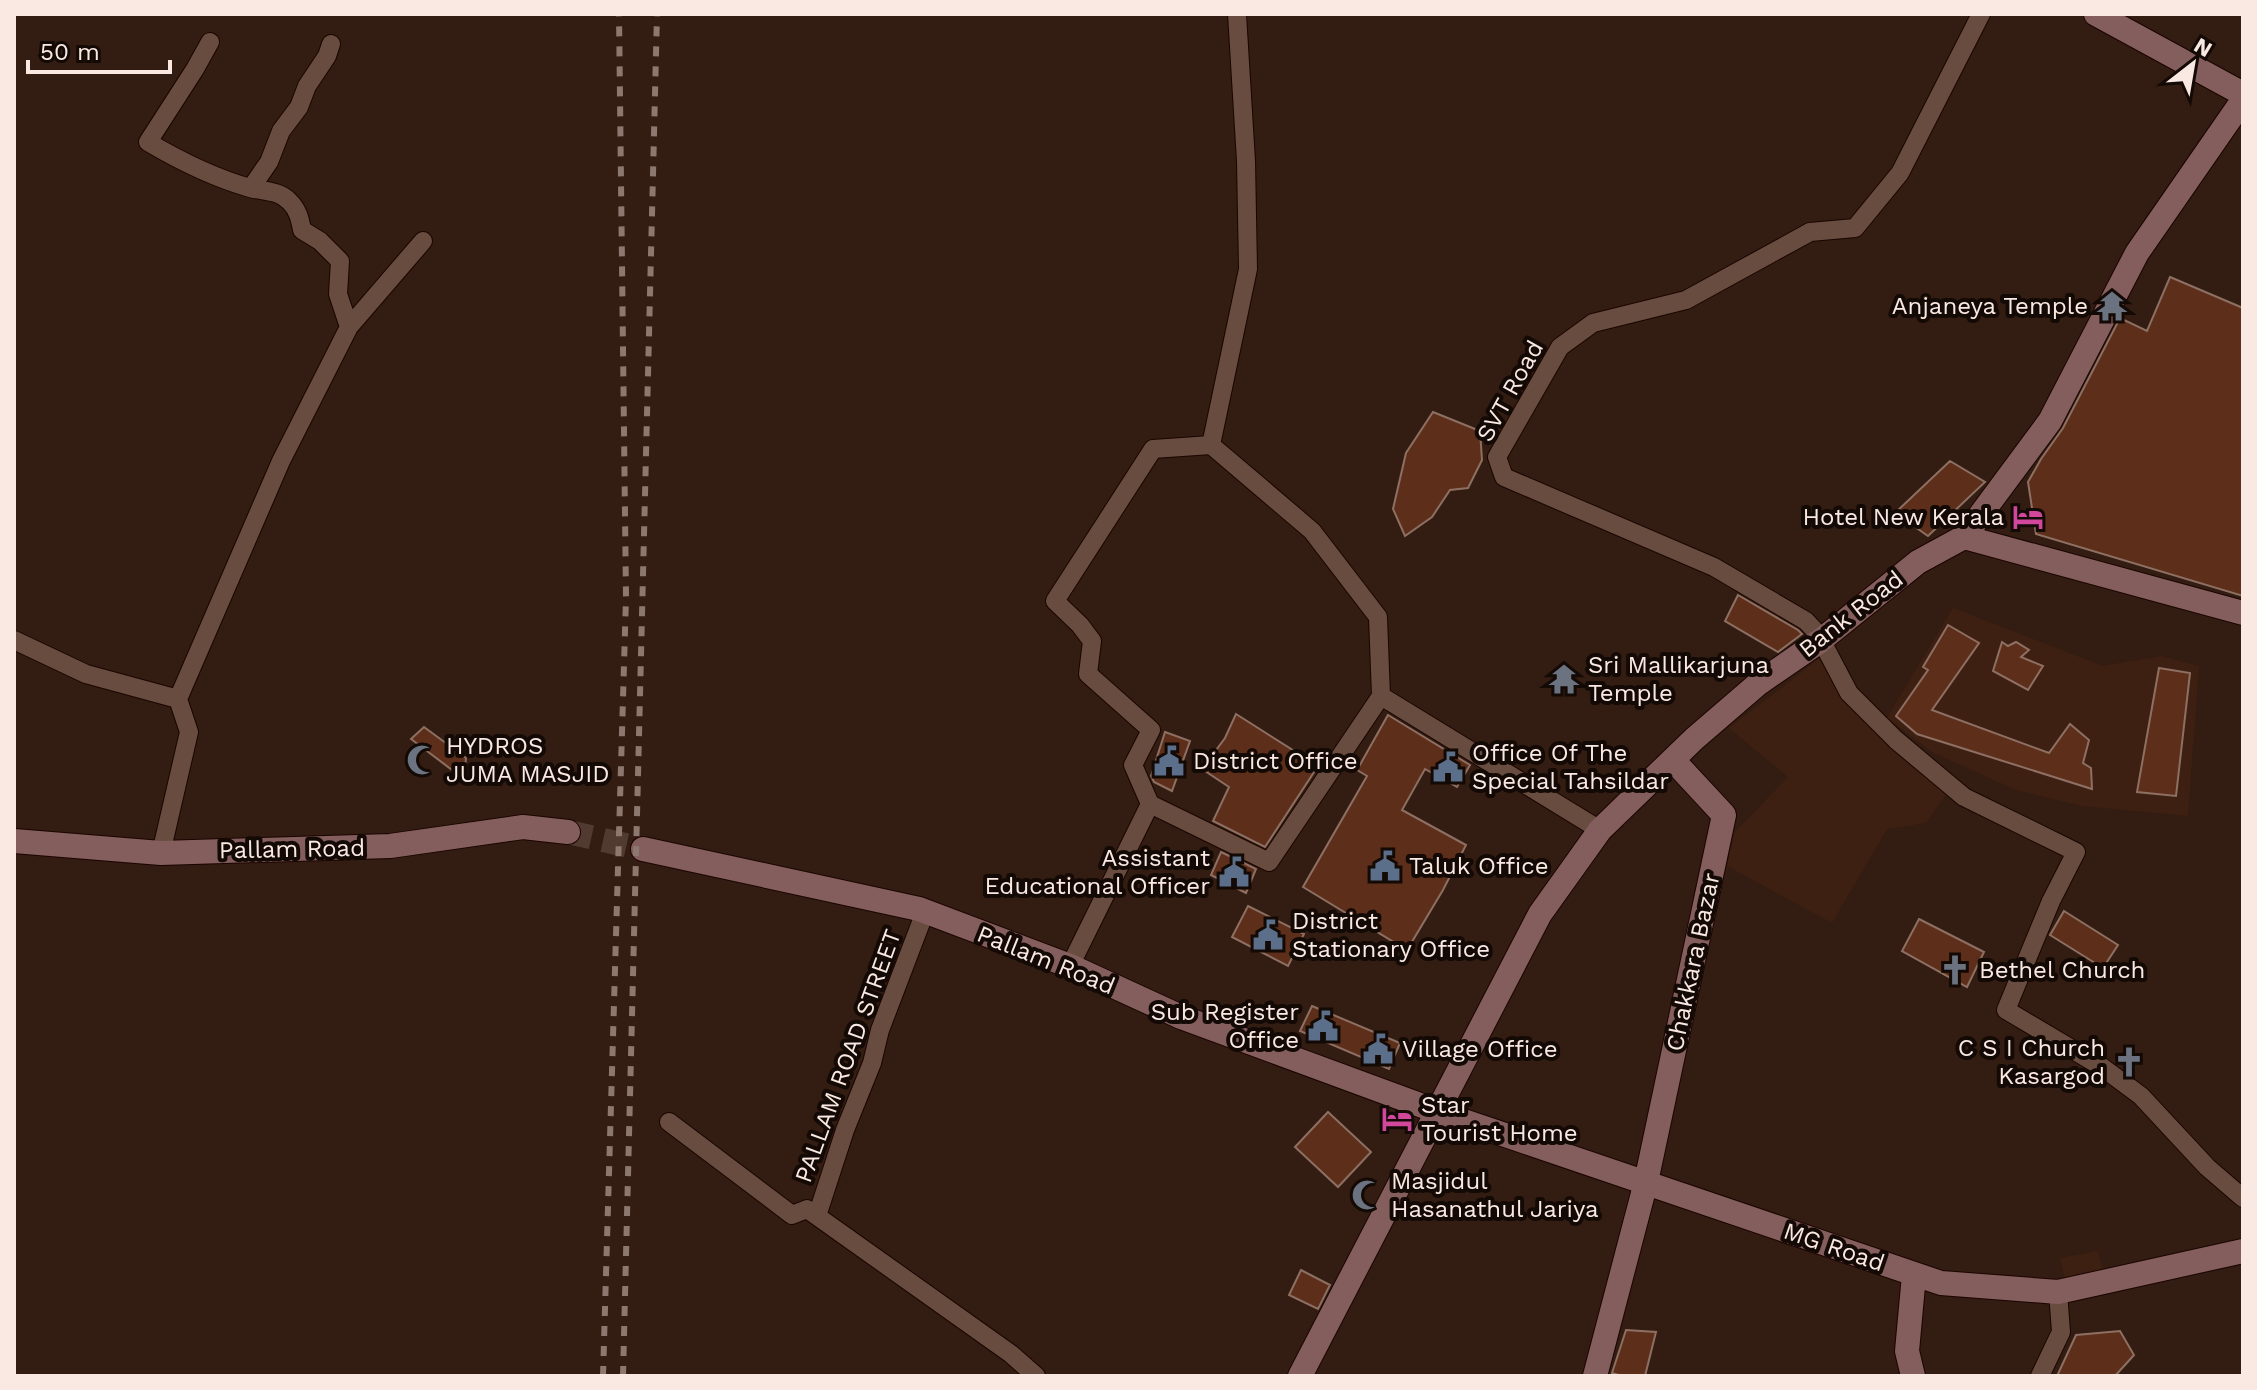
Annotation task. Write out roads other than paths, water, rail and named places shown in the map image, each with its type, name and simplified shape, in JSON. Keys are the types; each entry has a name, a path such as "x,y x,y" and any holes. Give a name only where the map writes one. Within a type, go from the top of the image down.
{"main road":[{"path":"2096,14 2243,97"},
{"name":"Bank Road","path":"1300,1376 1540,914 1600,830 1759,683 1820,641 1918,562 1964,537 2050,421 2137,253 2243,97"},
{"path":"1964,537 2243,613"},
{"name":"Chakkara Bazar","path":"1646,1182 1724,815 1673,760"},
{"name":"Pallam Road","path":"14,841 161,853 390,846 523,827 568,832"},
{"name":"Pallam Road","path":"643,849 925,912 1070,966 1181,1017 1438,1111"},
{"name":"MG Road","path":"1438,1111 1941,1283 2058,1292 2243,1251"},
{"path":"1595,1376 1646,1182"},
{"path":"1913,1376 1907,1351 1914,1275"}],"street":[{"path":"1211,445 1248,269 1246,161 1237,14"},
{"name":"SVT Road","path":"1981,14 1900,173 1855,228 1810,232 1686,300 1593,323 1560,347 1497,457 1504,477 1714,567 1806,621 1849,693 1896,740 1964,797 2076,852 2051,901 2006,1010 2102,1067 2141,1096 2207,1167 2243,1198"},
{"path":"210,42 148,142 177,160 251,188 273,191 289,200 298,213 302,230 320,241 340,261 338,294 349,327"},
{"path":"251,188 269,162 281,131 299,107 331,44"},
{"path":"161,853 189,732 178,699 281,461 349,327 423,241"},
{"path":"1211,445 1312,531 1378,617 1381,696 1269,862 1150,804 1133,765 1151,730 1088,674 1092,641 1055,601 1153,449 1211,445"},
{"path":"14,640 86,674 178,699"},
{"path":"1381,696 1600,830"},
{"path":"1070,966 1150,804"},
{"name":"PALLAM ROAD STREET","path":"817,1216 845,1130 872,1063 880,1030 925,912"},
{"path":"669,1122 792,1215 807,1209 1011,1354 1036,1376"},
{"path":"2040,1376 2061,1332 2058,1292"}],"tunnel":[{"path":"568,832 643,849"}],"railway":[{"path":"603,1376 626,597 619,14"},
{"path":"623,1376 657,14"}],"place":[{"name":"Anjaneya Temple","path":"2112,306"},
{"name":"Hotel New Kerala","path":"2028,517"},
{"name":"Sri Mallikarjuna Temple","path":"1564,679"},
{"name":"HYDROS JUMA MASJID","path":"422,760"},
{"name":"District Office","path":"1169,761"},
{"name":"Office Of The Special Tahsildar","path":"1448,767"},
{"name":"Taluk Office","path":"1385,866"},
{"name":"Assistant Educational Officer","path":"1234,872"},
{"name":"District Stationary Office","path":"1268,935"},
{"name":"Bethel Church","path":"1955,970"},
{"name":"Sub Register Office","path":"1323,1026"},
{"name":"Village Office","path":"1378,1049"},
{"name":"C S I Church Kasargod","path":"2129,1062"},
{"name":"Star Tourist Home","path":"1397,1119"},
{"name":"Masjidul Hasanathul Jariya","path":"1367,1195"}]}
